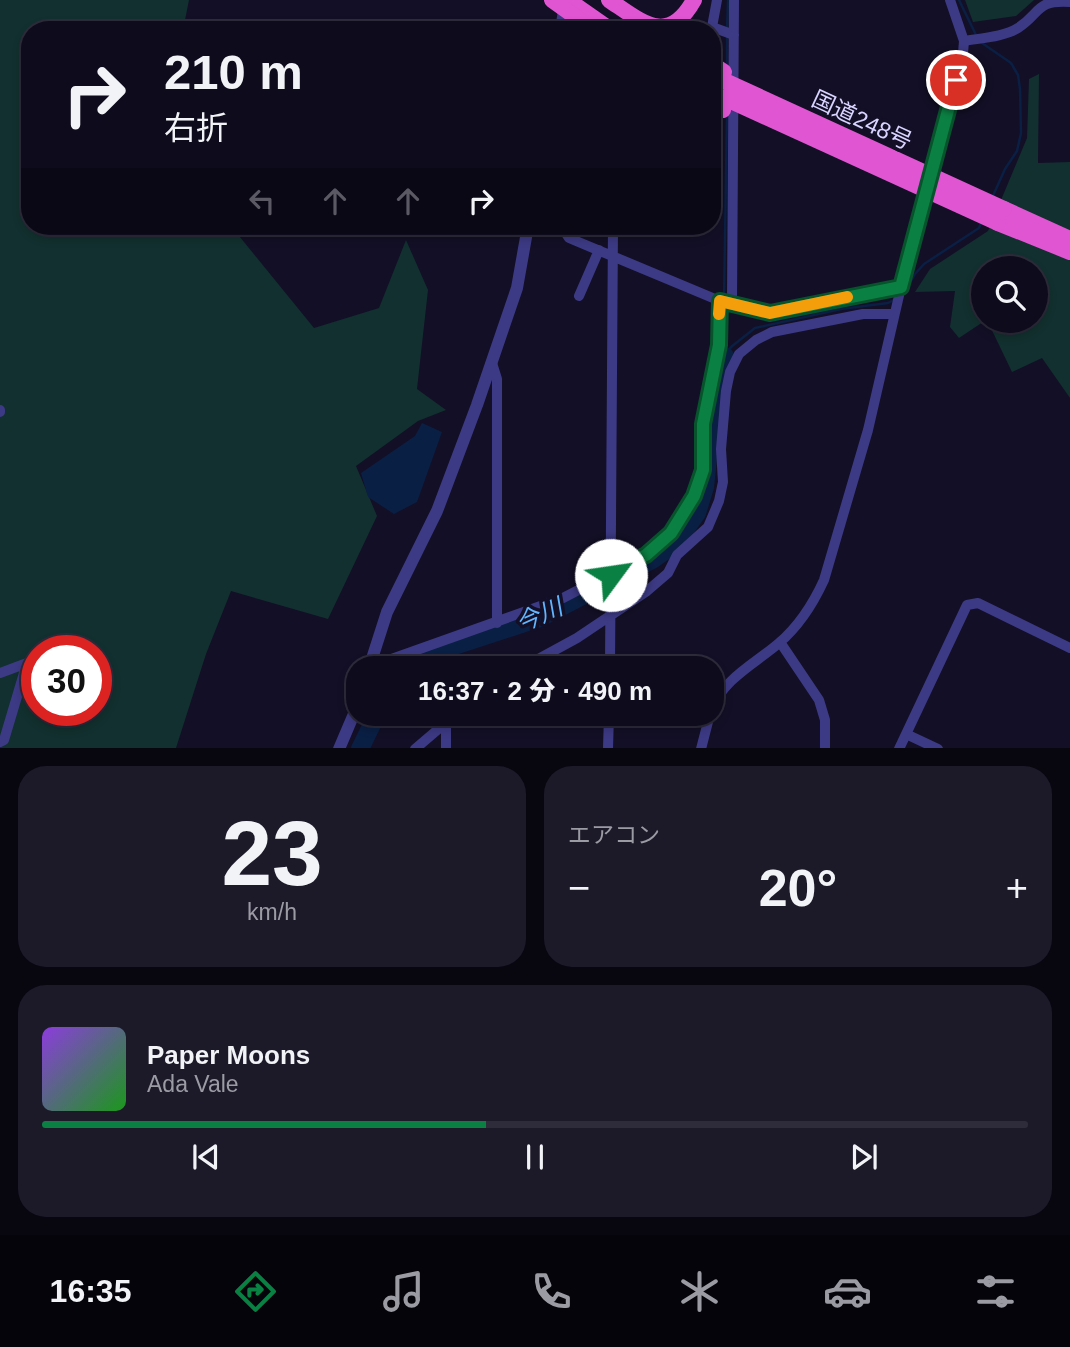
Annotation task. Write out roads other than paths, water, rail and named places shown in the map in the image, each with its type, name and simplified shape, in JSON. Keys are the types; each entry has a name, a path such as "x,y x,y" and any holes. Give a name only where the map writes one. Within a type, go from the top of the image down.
{"highway":[{"path":"552,0 581,21"},
{"path":"566,0 588,5 622,21"},
{"path":"609,0 640,21"},
{"path":"679,21 695,0"},
{"path":"693,21 697,9 695,0"},
{"path":"588,5 603,21"},
{"name":"国道248号","path":"721,87 749,92 1070,252"},
{"name":"国道248号","path":"721,89 780,135 1070,239"}],"street":[{"path":"562,21 566,0"},
{"path":"713,21 717,0"},
{"path":"732,303 734,0"},
{"path":"724,689 780,642 799,622 824,580 868,430 894,314 968,40 950,0"},
{"path":"968,40 1018,28 1043,5 1070,2"},
{"path":"721,30 734,35"},
{"path":"373,656 387,612 437,511 492,363 517,288 526,235"},
{"path":"567,235 720,301 770,313 901,287"},
{"path":"610,656 614,235"},
{"path":"579,296 599,250"},
{"path":"403,656 553,603 646,555 671,533 694,496 703,470 703,424 719,345 720,301"},
{"path":"544,656 577,638 647,591 668,573 677,555 708,527 719,501 723,482 721,449 726,391 730,372 739,354 756,340 772,332 863,314 894,314"},
{"path":"492,363 498,379 497,623"},
{"path":"899,748 967,605 978,603 1070,648"},
{"path":"780,642 819,700 825,720 825,748"},
{"path":"0,673 27,663 1,743"},
{"path":"339,748 349,726"},
{"path":"415,748 441,726"},
{"path":"446,726 446,748"},
{"path":"608,748 609,726"},
{"path":"701,748 707,726"},
{"path":"906,734 938,748"}],"water":[{"path":"422,423 442,432 417,502 394,514 368,497 361,473 415,436"}],"waterway":[{"path":"727,30 728,0"},
{"path":"959,0 976,35"},
{"path":"727,37 727,65"},
{"path":"982,43 1011,63 1018,75 1020,89 1021,133 1017,151 1005,169 992,198"},
{"path":"724,300 727,114"},
{"path":"903,295 924,264 979,228 981,223"},
{"path":"725,356 731,347 755,328 894,300"},
{"path":"724,310 725,356"},
{"name":"今川","path":"426,656 540,618 652,560 675,544 697,513 705,487 716,382 725,356"},
{"name":"今川","path":"360,748 371,726"}]}
